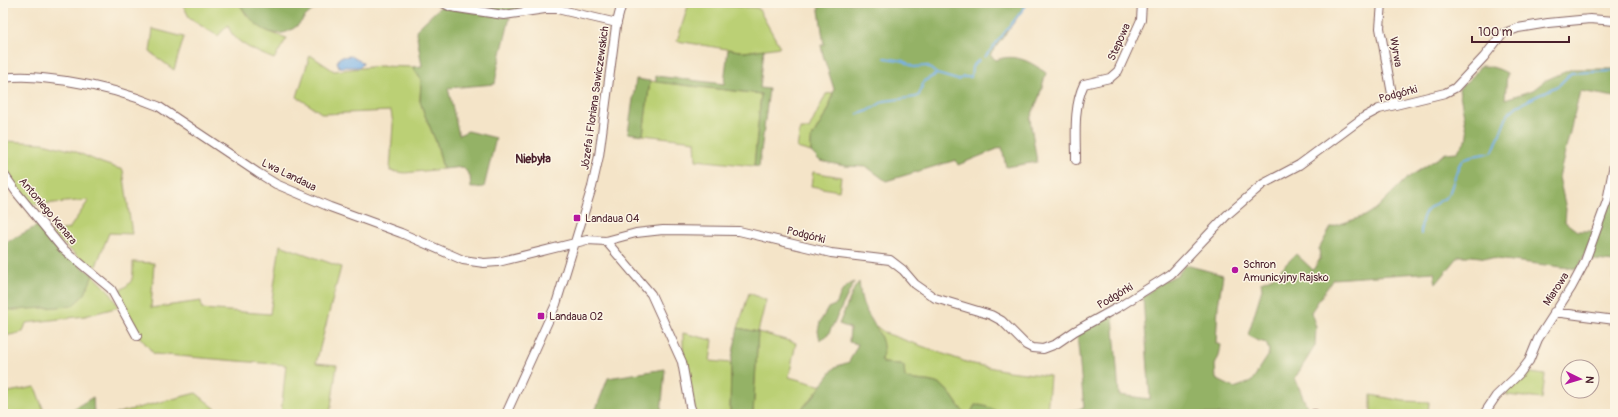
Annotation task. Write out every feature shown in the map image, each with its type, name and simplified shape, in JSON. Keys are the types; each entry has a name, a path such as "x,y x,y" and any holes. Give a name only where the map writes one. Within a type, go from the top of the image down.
{"street":[{"path":"443,3 451,7 504,15 537,10 557,9 617,23"},
{"name":"Józefa i Floriana Sawiczewskich","path":"506,414 556,304 592,187 599,156 617,23 622,3"},
{"name":"Stepowa","path":"1076,160 1076,116 1079,94 1084,84 1110,78 1118,71 1141,20 1142,3"},
{"name":"Wyrwa","path":"1382,3 1380,28 1394,105"},
{"name":"Podgórki","path":"575,243 588,240 606,241 636,233 663,230 739,231 831,253 890,260 903,270 915,284 935,298 991,315 1002,321 1026,345 1032,348 1043,349 1056,344 1074,331 1122,306 1171,274 1184,258 1227,215 1263,184 1299,165 1364,117 1380,109 1445,93 1455,88 1484,57 1502,34 1518,28 1548,23 1590,20 1615,21"},
{"name":"Lwa Landaua","path":"3,78 15,76 34,76 106,88 158,106 276,184 330,207 401,233 463,260 484,263 498,262 575,243"},
{"name":"Miarowa","path":"1484,414 1496,396 1520,374 1529,361 1538,339 1554,312 1571,288 1584,264 1607,201 1615,159"},
{"name":"Antoniego Kenara","path":"3,173 17,193 62,248 111,289 136,336"},
{"path":"606,241 651,294 682,362 690,406 693,414"},
{"path":"1554,312 1615,320"}],"green space":[{"path":"182,3 239,3 247,16 271,33 287,38 274,59 253,50 240,42 230,31 228,25 218,36 190,19"},
{"path":"239,3 323,3 289,31 272,33 257,25"},
{"path":"455,3 546,3 547,5 510,12"},
{"path":"689,3 758,8 780,47 745,52 677,41"},
{"path":"800,3 1028,3 990,55 996,60 1010,57 1022,59 1046,73 1039,97 1030,119 1037,162 1006,167 1002,147 958,165 956,160 886,181 867,167 845,166 820,161 811,152 811,139 829,109 834,89 821,45 824,45 819,6"},
{"path":"440,7 510,17 495,84 448,88 459,135 468,131 496,138 484,187 471,188 470,176 463,167 443,169 437,144 420,101 421,80 413,67 422,66 416,30"},
{"path":"153,29 184,37 174,70 150,52"},
{"path":"728,49 745,52 764,49 760,88 769,89 759,167 754,166 761,94 656,82 656,76 724,84"},
{"path":"310,55 334,71 379,66 413,67 421,80 420,101 437,144 443,169 405,173 390,171 393,124 391,111 323,114 297,97"},
{"path":"1480,66 1487,66 1507,73 1505,99 1533,90 1546,80 1572,69 1615,69 1615,97 1580,91 1559,177 1566,209 1565,222 1577,231 1595,231 1578,269 1472,256 1459,256 1436,284 1434,272 1333,279 1311,312 1316,327 1315,346 1295,378 1310,414 1066,414 1066,412 1084,408 1077,334 1113,315 1119,395 1150,399 1143,297 1159,284 1177,275 1186,265 1223,275 1218,306 1216,343 1221,345 1219,356 1215,365 1216,379 1234,388 1251,382 1268,356 1269,350 1266,343 1256,340 1248,335 1262,289 1261,282 1273,277 1296,254 1313,270 1320,259 1319,249 1331,227 1365,216 1376,209 1406,179 1446,153 1457,152 1468,137 1459,89 1474,75"},
{"path":"636,79 650,81 643,135 628,133"},
{"path":"650,81 761,94 754,166 696,160 695,141 643,135"},
{"path":"833,93 829,109 811,139 811,152 797,148 800,129 809,129 826,94"},
{"path":"3,141 43,143 74,151 123,170 132,234 109,233 94,271 50,232 69,229 89,200 30,205 3,168"},
{"path":"813,172 841,177 839,191 811,186"},
{"path":"1610,194 1615,194 1615,280 1613,279 1614,262 1587,259"},
{"path":"37,226 61,251 93,275 85,294 72,306 15,310 3,309 3,244"},
{"path":"280,245 341,267 316,363 337,365 330,414 281,414 286,365 154,354 138,335 116,293 131,281 133,274 133,262 154,263 151,308 201,301 202,309 270,314"},
{"path":"93,275 109,291 119,307 85,316 26,323 23,332 3,336 3,309 15,310"},
{"path":"854,282 828,335 820,340 818,331 820,322 828,308 837,304 842,291"},
{"path":"859,282 863,304 881,338 883,352 881,359 883,363 901,364 904,366 905,377 908,379 933,382 941,385 966,414 797,414 813,397 835,367 849,362 858,344 849,342 850,328 839,324 854,289"},
{"path":"749,293 766,300 758,332 738,328"},
{"path":"872,323 885,333 969,363 1008,371 1050,376 1047,414 1002,414 979,405 975,405 970,414 966,414 941,385 933,382 908,379 905,377 901,364 883,363 881,359 879,334"},
{"path":"738,328 758,332 753,414 730,414 731,363"},
{"path":"758,332 796,343 789,377 822,386 797,414 753,414"},
{"path":"683,333 713,340 710,361 731,363 730,414 696,414 683,355"},
{"path":"665,369 661,414 594,414 608,378"},
{"path":"1525,372 1545,375 1542,399 1507,395 1506,392"},
{"path":"35,387 45,414 3,414 3,393"},
{"path":"196,393 222,414 114,414"},
{"path":"1371,395 1404,401 1429,402 1428,414 1371,414"},
{"path":"93,397 94,414 65,414"},
{"path":"975,405 988,407 1000,414 970,414"}],"water":[{"path":"351,56 363,64 360,67 339,67 337,62 340,57"}],"waterway":[{"path":"985,57 1028,3"},
{"path":"885,58 904,61 913,67 927,66 937,74 958,80 963,77 971,77 972,67 979,60"},
{"path":"1421,234 1422,219 1424,215 1429,209 1448,195 1461,162 1467,157 1486,154 1493,151 1508,114 1517,106 1559,85 1571,73 1615,71"},
{"path":"858,114 868,111 884,101 916,97 919,95 924,81 937,74"}],"place":[{"name":"Landaua 04","path":"577,218"},
{"name":"Schron Amunicyjny Rajsko","path":"1235,270"},
{"name":"Landaua 02","path":"541,316"}],"district":[{"name":"Niebyła","path":"533,159"}]}
